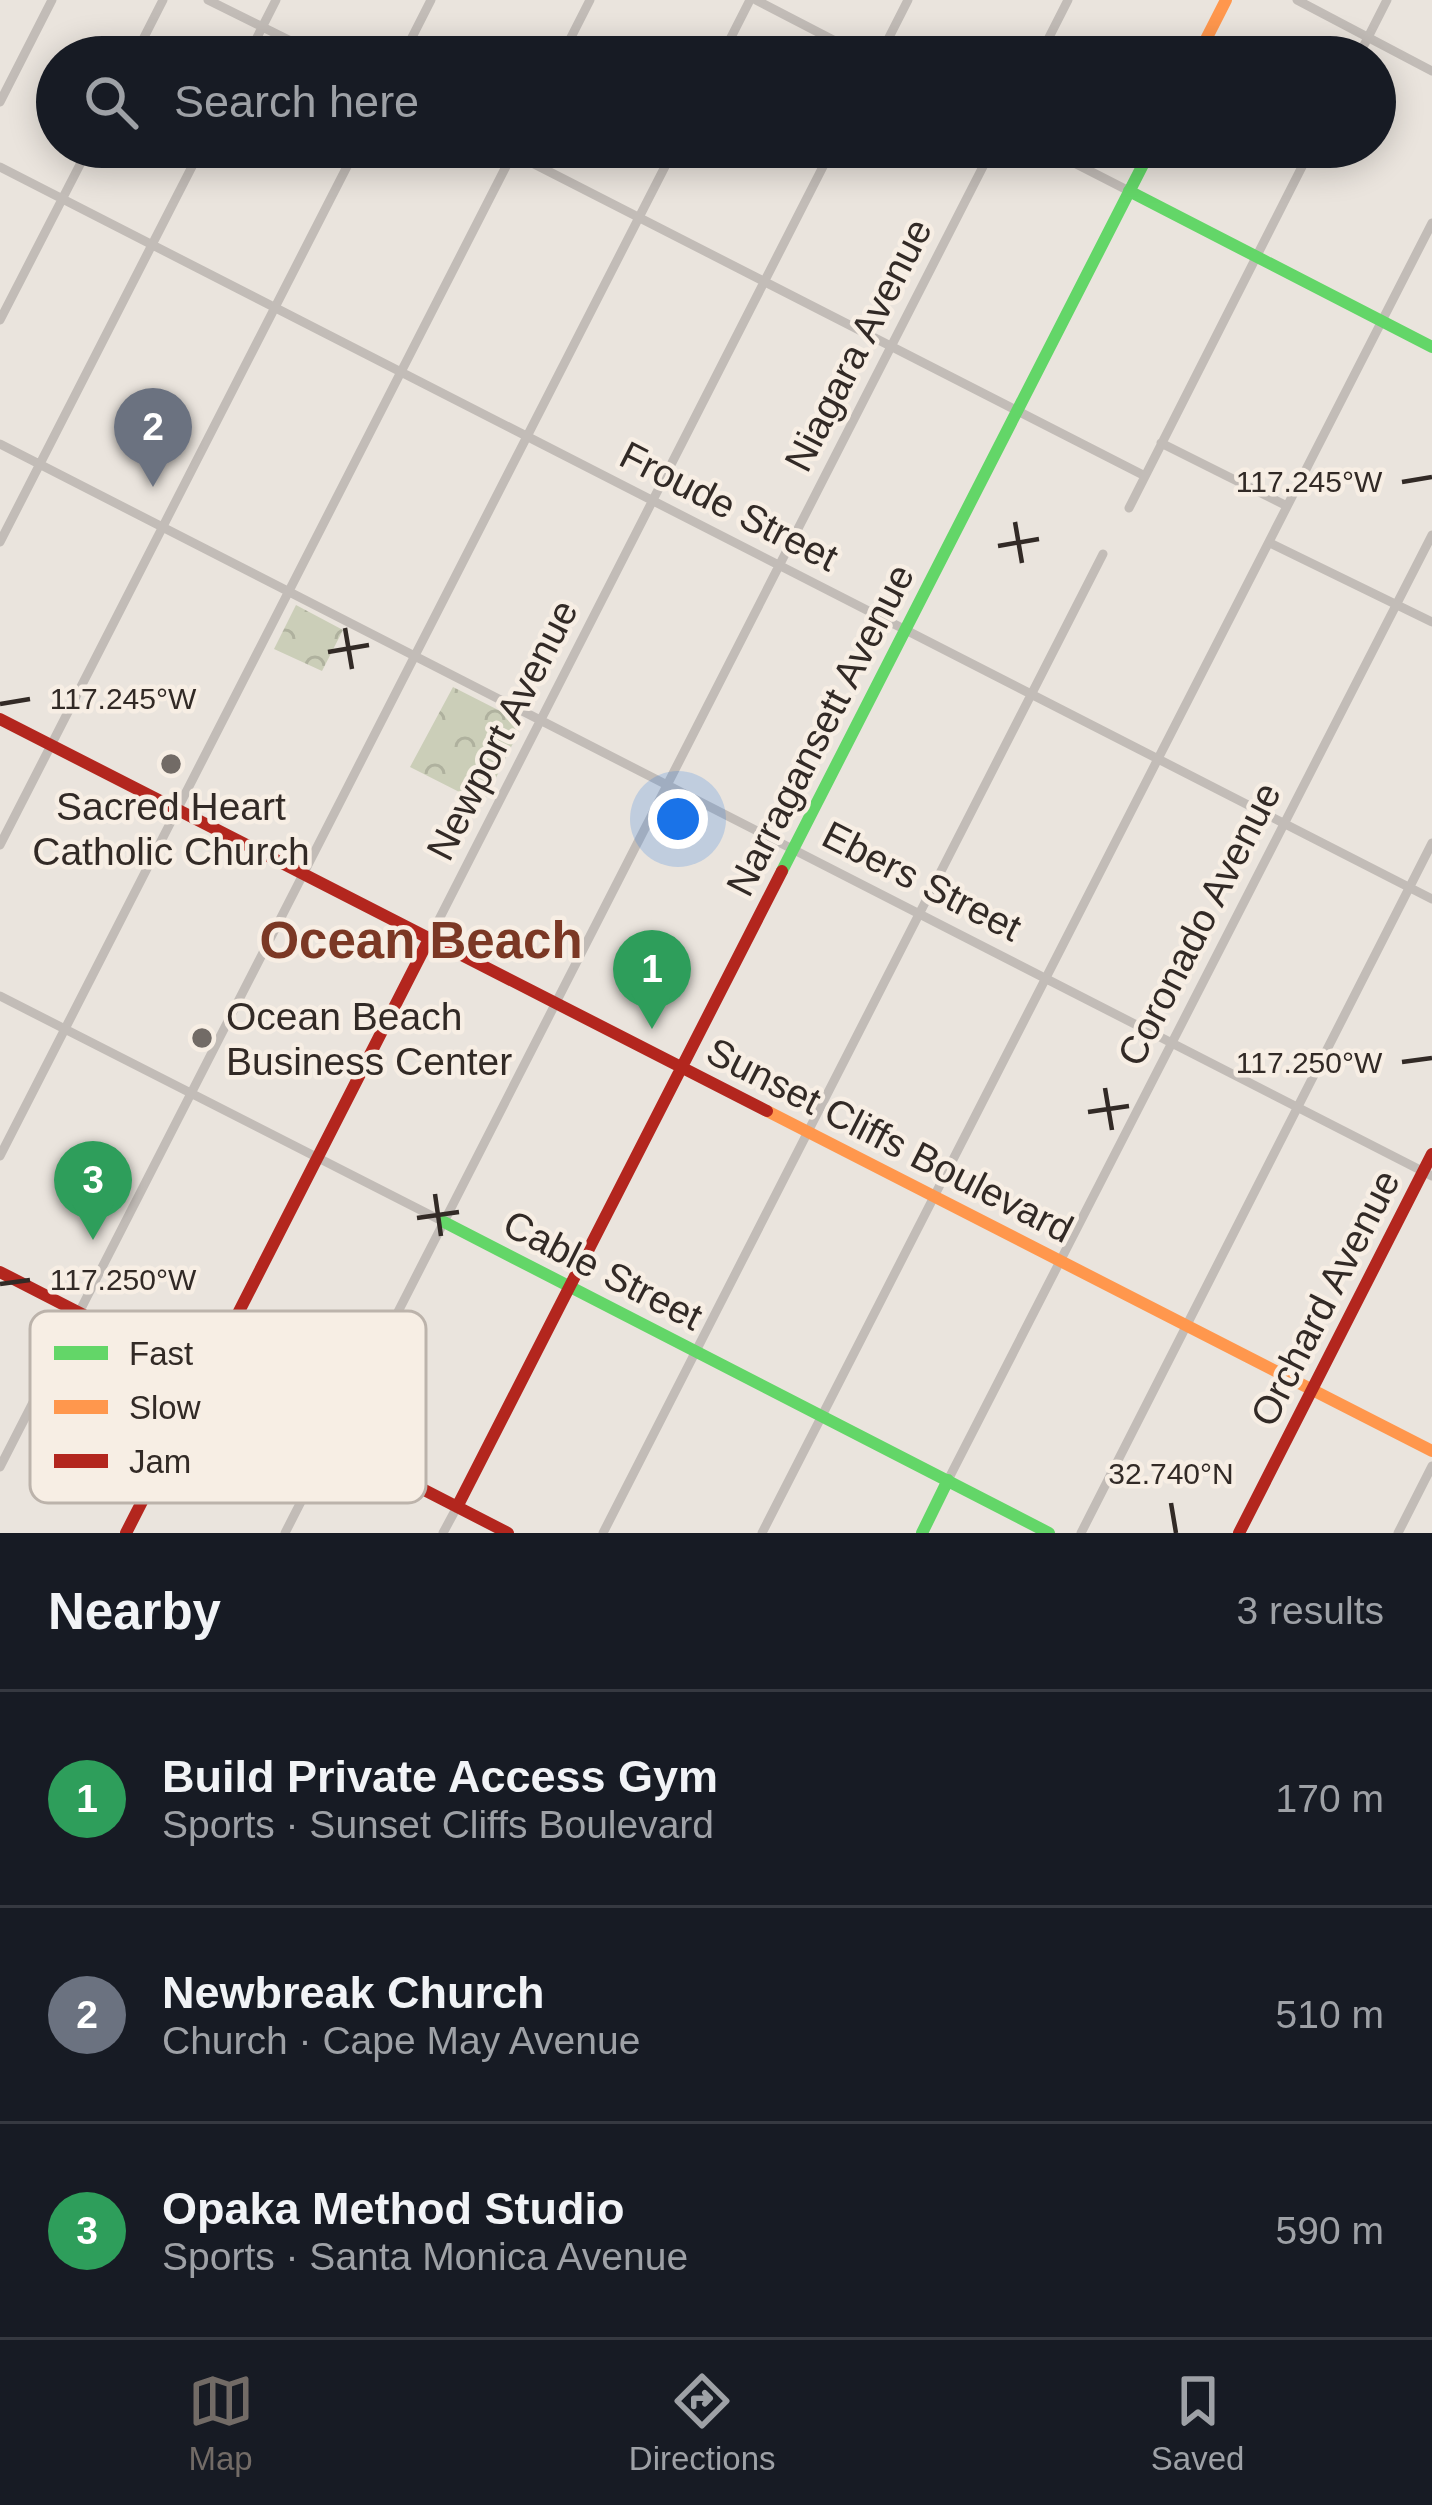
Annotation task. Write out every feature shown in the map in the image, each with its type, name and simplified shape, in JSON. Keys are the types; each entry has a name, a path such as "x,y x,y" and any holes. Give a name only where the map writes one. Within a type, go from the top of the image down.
{"street":[{"path":"0,102 52,0"},
{"path":"145,36 164,0"},
{"path":"208,0 282,36"},
{"path":"258,36 276,0"},
{"path":"413,36 431,0"},
{"path":"572,36 590,0"},
{"path":"733,36 753,0 824,36"},
{"path":"890,36 908,0"},
{"path":"1050,36 1069,0"},
{"path":"1208,36 1226,0"},
{"path":"1297,0 1362,36"},
{"path":"1369,36 1387,0"},
{"path":"1396,53 1432,71"},
{"name":"Froude Street","path":"0,166 1432,899"},
{"path":"0,320 77,168"},
{"path":"0,542 192,168"},
{"path":"0,845 346,168"},
{"path":"0,1156 505,168"},
{"path":"547,168 1145,476"},
{"path":"80,1311 664,168"},
{"name":"Newport Avenue","path":"239,1311 822,168"},
{"name":"Niagara Avenue","path":"399,1311 982,168"},
{"path":"1084,168 1432,347"},
{"name":"Narragansett Avenue","path":"443,1533 1141,168"},
{"path":"1129,508 1301,168"},
{"path":"762,1533 1432,223"},
{"path":"1161,443 1287,506"},
{"name":"Ebers Street","path":"0,444 1427,1174"},
{"name":"Coronado Avenue","path":"922,1533 1432,535"},
{"path":"1270,543 1432,622"},
{"path":"603,1533 1103,554"},
{"name":"Sunset Cliffs Boulevard","path":"0,719 1432,1451"},
{"path":"1081,1533 1432,843"},
{"name":"Cable Street","path":"0,996 1049,1533"},
{"name":"Orchard Avenue","path":"1239,1533 1427,1174 1432,1154"},
{"path":"0,1272 75,1311"},
{"path":"0,1467 30,1409"},
{"path":"1398,1533 1432,1466"},
{"path":"426,1491 508,1533"},
{"name":"Newport Avenue","path":"126,1533 141,1503"},
{"name":"Niagara Avenue","path":"285,1533 301,1503"}],"green space":[{"path":"296,605 343,630 322,671 274,649"},
{"path":"453,687 520,721 483,804 410,767"}],"traffic: fast":[{"path":"782,871 1141,168"},
{"path":"1129,191 1432,347"},
{"path":"444,1222 1049,1533"},
{"path":"922,1533 948,1480"}],"traffic: slow":[{"path":"1208,36 1226,0"},
{"path":"767,1111 1432,1451"}],"traffic: jam":[{"path":"0,719 767,1111"},
{"path":"457,1507 782,871"},
{"path":"239,1311 429,939"},
{"path":"1239,1533 1432,1154"},
{"path":"0,1272 76,1311"},
{"path":"426,1491 508,1533"},
{"path":"126,1533 141,1503"}],"place":[{"name":"Newbreak Church","path":"153,487"},
{"name":"Sacred Heart Catholic Church","path":"171,764"},
{"name":"Build Private Access Gym","path":"652,1029"},
{"name":"Ocean Beach Business Center","path":"202,1038"},
{"name":"Opaka Method Studio","path":"93,1240"}],"district":[{"name":"Ocean Beach","path":"421,940"}]}
